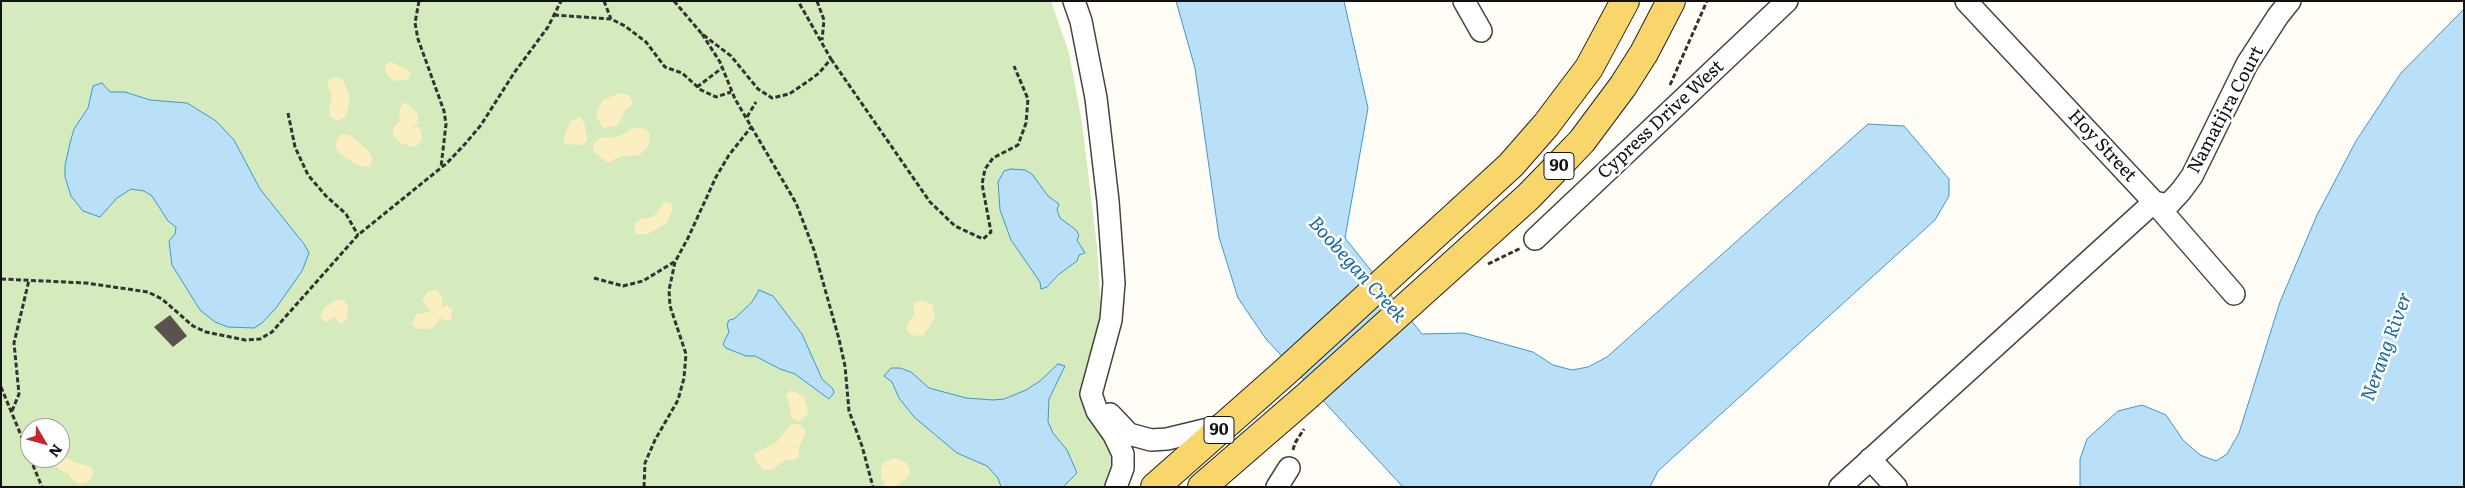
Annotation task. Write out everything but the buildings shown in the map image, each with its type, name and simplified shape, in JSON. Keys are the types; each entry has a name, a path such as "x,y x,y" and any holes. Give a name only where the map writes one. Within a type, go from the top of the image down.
{"main road":[{"name":"90","path":"1155,487 1284,373 1511,165 1546,125 1589,68 1625,1"},
{"name":"90","path":"1202,487 1307,409 1411,302 1528,197 1582,141 1603,114 1644,53 1671,1"}],"street":[{"path":"1074,1 1081,21 1096,98 1114,282 1112,320 1092,388 1093,403 1114,435 1123,454 1123,468 1116,487"},
{"path":"1464,1 1481,31"},
{"name":"Cypress Drive West","path":"1535,239 1787,1"},
{"name":"Hoy Street","path":"1966,1 2154,202 2234,294"},
{"name":"Namatijra Court","path":"2154,202 2168,205 2192,176 2247,64 2290,1"},
{"path":"1840,487 2154,202"},
{"path":"1098,372 1102,403 1122,428 1142,439 1166,439 1225,425"},
{"path":"1123,454 1142,439"},
{"path":"1870,459 1896,487"},
{"path":"1277,487 1289,468"}],"path":[{"path":"419,1 415,23 418,39 444,111 446,124 441,168"},
{"path":"1,278 86,283 148,292 162,299 193,326 206,332 245,340 260,339 272,332 358,235 441,168 481,125 554,15 560,1"},
{"path":"604,1 611,19"},
{"path":"674,1 702,34 722,68 731,92 796,203 814,250 832,308 843,357 849,411 862,446 873,487"},
{"path":"798,1 822,40 831,59 930,202 955,226 983,239 991,232 984,200 982,177 993,158 1018,145 1026,123 1028,99 1014,66"},
{"path":"817,1 824,20 822,40"},
{"path":"1676,107 1670,84 1707,1"},
{"path":"554,15 611,19 625,26 646,42 665,67 682,73 697,87 716,97 731,92"},
{"path":"702,34 731,56 758,89 772,98 789,94 819,73 831,59"},
{"path":"697,87 722,68"},
{"path":"747,117 756,102"},
{"path":"288,113 295,147 308,175 318,188 346,214 358,235"},
{"path":"644,487 646,463 655,440 678,400 684,378 686,354 670,306 670,284 675,262 716,177 729,155 752,126"},
{"path":"1481,267 1514,253 1535,239"},
{"path":"594,278 623,286 643,281 675,262"},
{"path":"12,411 19,394 14,343 29,280"},
{"path":"1,387 20,432"},
{"path":"1289,468 1295,443 1307,409"},
{"path":"34,468 42,487"}],"green space":[{"path":"1,1 1051,1 1069,53 1082,123 1097,246 1102,327 1086,369 1083,392 1111,443 1118,471 1107,487 1,487"}],"sand":[{"path":"390,61 411,72 408,80 396,81 387,75 385,66"},
{"path":"337,77 343,80 350,96 347,113 344,118 337,121 330,116 329,107 332,96 327,84 330,78"},
{"path":"620,93 629,95 633,104 624,112 618,125 603,128 596,116 600,104 605,99"},
{"path":"403,103 411,106 418,115 418,124 410,127 419,127 421,132 422,140 416,147 402,144 393,136 393,128 400,121 399,110"},
{"path":"580,117 585,124 587,141 582,145 564,144 568,126 572,120"},
{"path":"633,128 643,128 650,133 649,145 640,155 622,156 608,163 593,151 594,144 599,138 618,137"},
{"path":"341,134 350,135 369,151 373,160 369,167 356,165 338,152 335,142"},
{"path":"664,202 671,203 673,210 666,223 648,234 635,234 635,223 641,219 653,217"},
{"path":"437,290 442,296 442,308 446,305 452,309 451,320 444,321 440,317 435,326 430,329 417,329 412,324 416,314 431,312 422,300 423,298 429,291"},
{"path":"335,300 344,300 348,307 347,320 341,324 334,317 327,322 320,318 324,308"},
{"path":"921,300 932,304 935,317 924,335 914,336 907,331 906,326 914,315 914,303"},
{"path":"791,390 803,396 808,408 807,415 800,421 796,421 791,417 786,395"},
{"path":"791,424 799,424 805,430 805,435 799,447 799,457 795,460 785,460 772,470 763,470 756,462 754,454 777,442"},
{"path":"897,458 907,463 910,472 908,477 895,487 886,487 881,476 882,465 886,461"},
{"path":"70,459 91,467 94,473 89,481 83,484 76,483 68,474 57,468 70,468"}],"water":[{"name":"Boobegan Creek","path":"1176,1 1344,1 1368,108 1345,238 1422,334 1464,333 1533,352 1553,365 1572,370 1588,367 1607,357 1868,124 1904,126 1949,179 1949,196 1935,220 1658,471 1650,487 1403,487 1266,339 1238,298 1219,237 1195,68"},
{"name":"Nerang River","path":"2464,9 2464,487 2080,487 2080,459 2087,439 2118,411 2142,405 2166,415 2183,440 2200,455 2216,461 2227,454 2239,433 2280,302 2317,215 2356,141 2401,73"},
{"path":"102,83 110,92 125,92 150,100 187,103 216,121 234,140 260,189 304,244 309,253 302,271 276,308 262,323 254,328 228,327 215,322 200,310 172,265 169,241 175,234 176,227 168,221 152,196 144,191 131,189 117,198 100,217 83,211 71,196 65,177 65,166 70,143 74,129 88,108 93,86"},
{"path":"1011,169 1025,170 1032,174 1048,196 1059,204 1057,210 1060,218 1076,230 1079,235 1077,240 1085,253 1079,255 1077,261 1058,275 1047,287 1041,289 1040,282 1011,240 1000,210 998,182 1004,171"},
{"path":"759,290 773,296 802,334 822,379 833,389 834,393 829,399 795,374 780,369 755,356 746,356 726,348 723,344 729,332 727,325 729,320 734,319 752,302"},
{"path":"1058,364 1065,366 1049,399 1048,422 1053,433 1067,450 1077,473 1063,487 1001,487 998,478 987,466 957,453 914,417 899,398 892,382 884,376 891,368 900,368 911,372 929,388 966,398 993,400 1004,399 1026,390 1040,381"}]}
